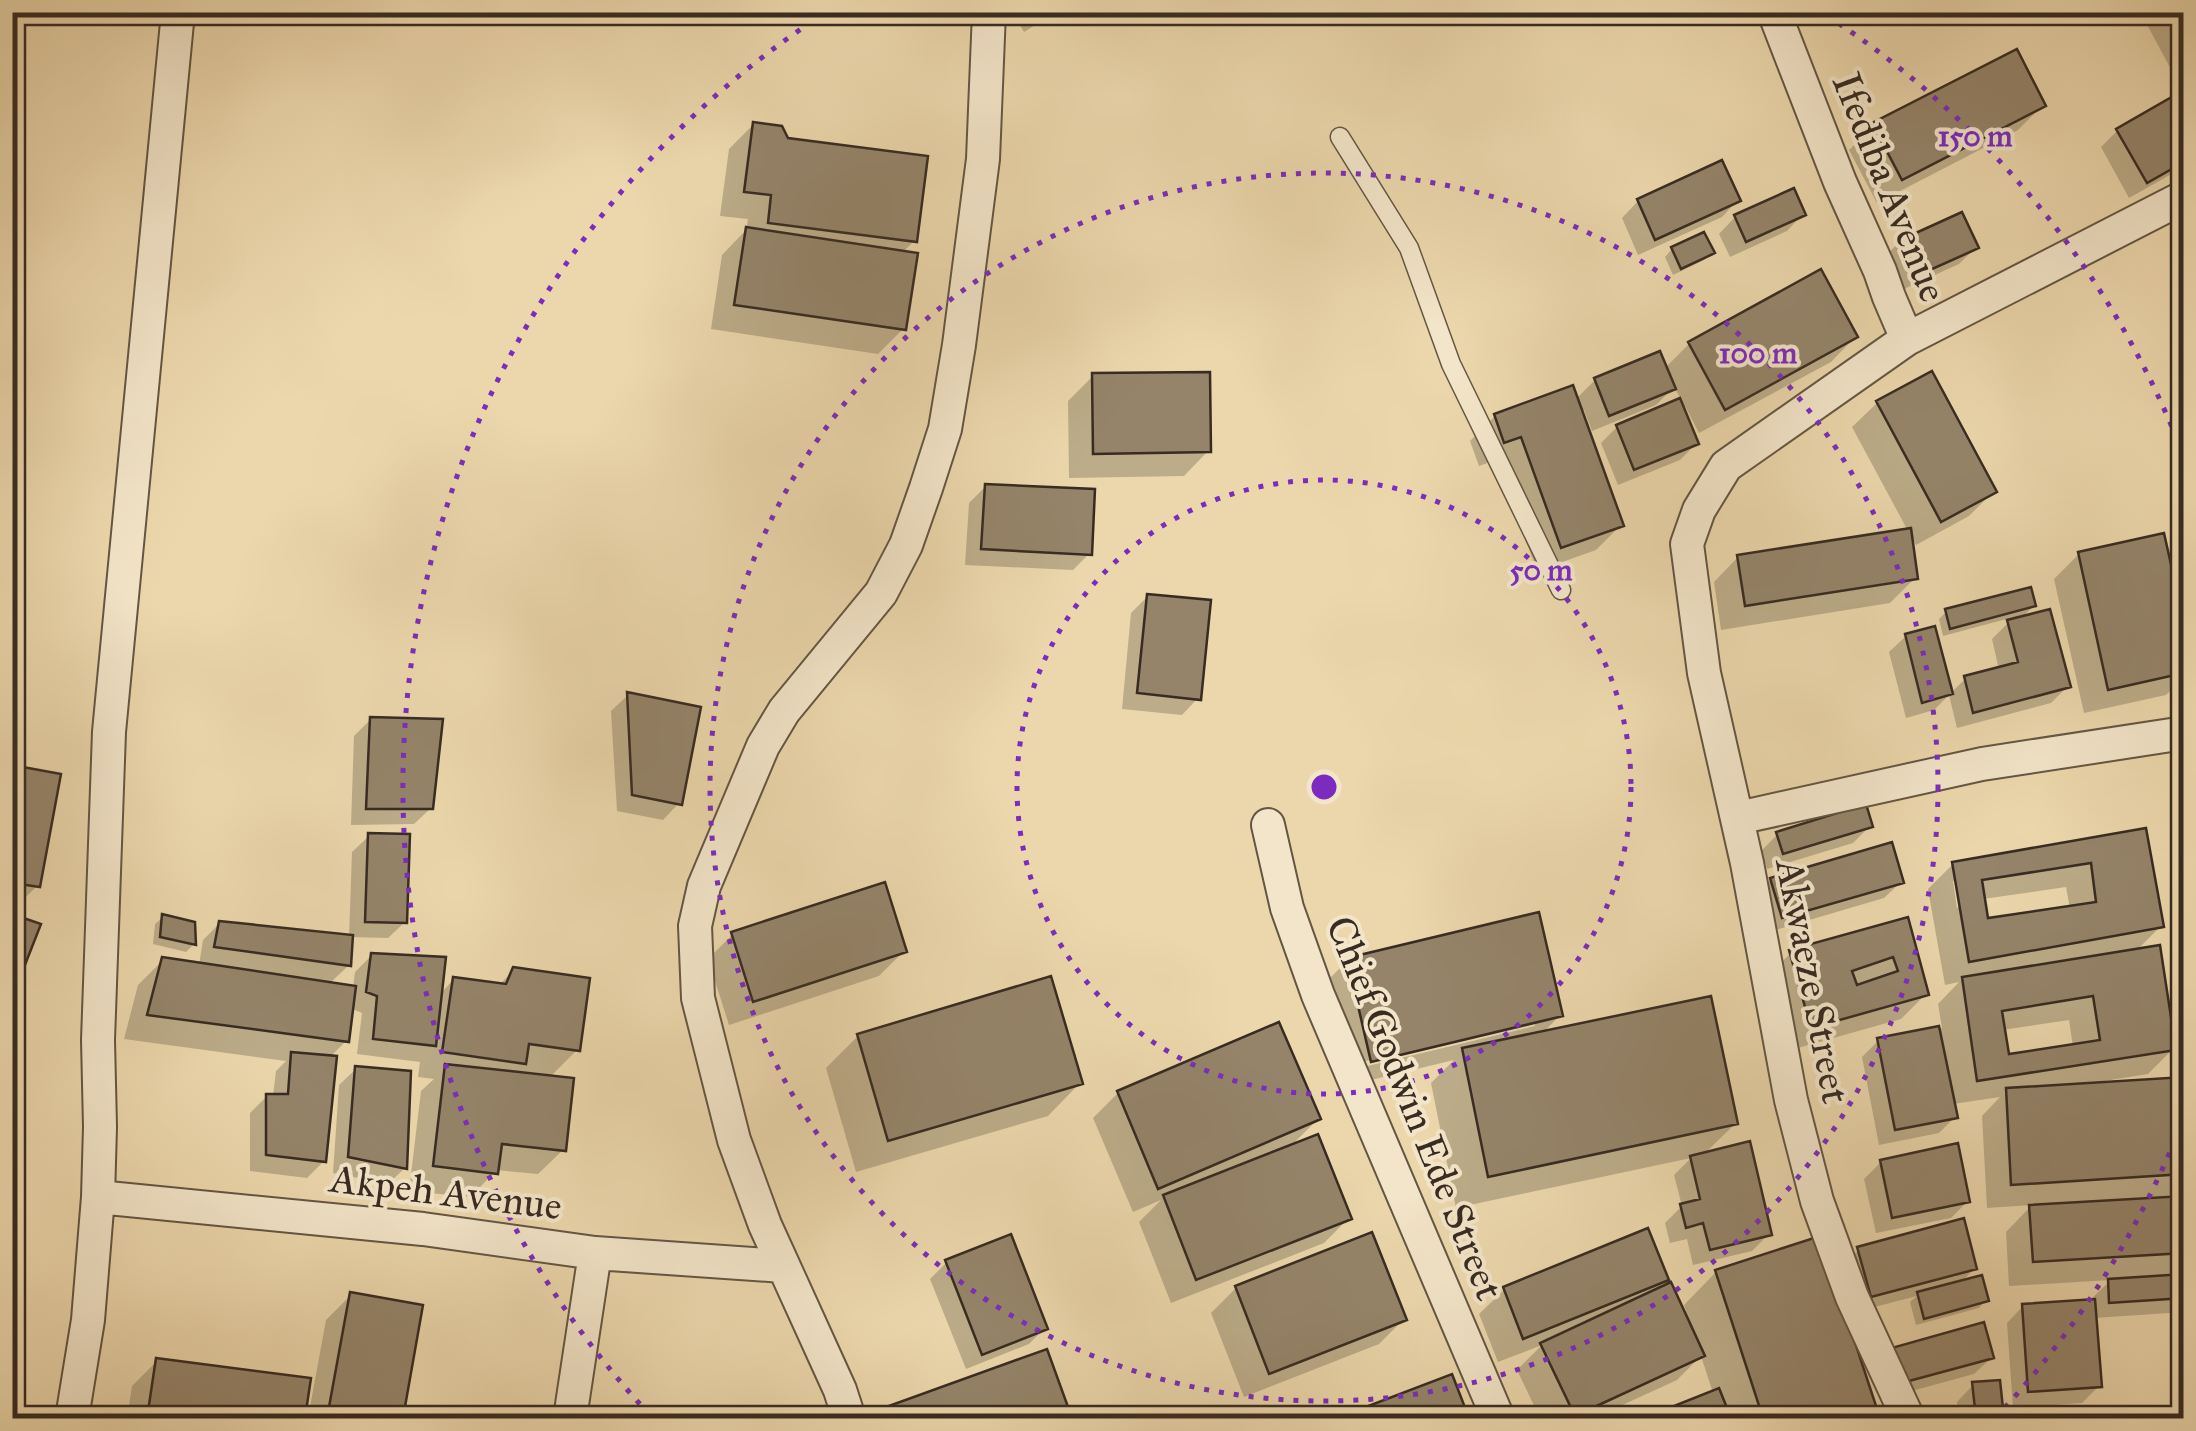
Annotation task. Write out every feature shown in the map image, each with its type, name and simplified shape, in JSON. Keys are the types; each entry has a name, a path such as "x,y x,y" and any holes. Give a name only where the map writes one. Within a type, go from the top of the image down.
{"street":[{"path":"72,1418 88,1320 98,1197 98,1040 109,732 178,12"},
{"path":"849,1418 765,1225 734,1140 698,998 695,926 704,886 763,746 784,711 881,592 906,545 926,488 945,428 959,345 983,159 989,12"},
{"name":"Ifediba Avenue","path":"1774,12 1907,339"},
{"path":"1907,339 2184,197"},
{"name":"Akwaeze Street","path":"1907,339 1726,466 1699,510 1687,544 1704,673 1738,818 1791,1100 1817,1202 1852,1298 1908,1418"},
{"path":"1738,818 1982,764 2184,733"},
{"name":"Chief Godwin Ede Street","path":"1268,825 1286,908 1318,995 1498,1418"},
{"name":"Akpeh Avenue","path":"98,1197 423,1228 595,1253 783,1266"},
{"path":"570,1418 595,1253"}],"lane":[{"path":"1340,137 1408,248 1452,364 1561,590"}],"building":[{"path":"2017,49 2046,106 1902,180 1872,123"},
{"path":"2184,90 2184,162 2147,183 2116,129"},
{"path":"753,122 782,126 788,138 928,156 917,242 768,223 771,195 744,192"},
{"path":"1722,160 1741,201 1655,240 1637,199"},
{"path":"1794,188 1806,215 1746,242 1734,215"},
{"path":"1962,212 1979,248 1912,278 1896,242"},
{"path":"746,227 918,253 906,330 734,305"},
{"path":"1704,232 1715,253 1681,269 1671,247"},
{"path":"1821,269 1858,337 1725,410 1688,342"},
{"path":"1660,351 1676,389 1609,416 1594,378"},
{"path":"1932,371 1997,492 1941,522 1876,401"},
{"path":"1210,372 1211,452 1093,454 1092,373"},
{"path":"1573,385 1624,526 1561,548 1521,437 1504,443 1494,414"},
{"path":"1680,398 1699,444 1634,470 1616,425"},
{"path":"985,484 1095,489 1092,555 981,549"},
{"path":"1911,528 1918,579 1745,606 1737,555"},
{"path":"2164,533 2184,623 2184,673 2108,690 2078,552"},
{"path":"2031,587 2036,606 1950,629 1945,609"},
{"path":"1147,594 1211,600 1201,700 1137,693"},
{"path":"2050,609 2071,687 1973,713 1964,676 2018,662 2007,620"},
{"path":"1935,626 1953,694 1922,703 1905,634"},
{"path":"627,692 701,707 682,805 632,795"},
{"path":"370,717 443,719 433,809 366,809"},
{"path":"12,765 61,774 40,887 12,883"},
{"path":"1866,804 1873,827 1783,854 1776,832"},
{"path":"2146,828 2164,927 1969,962 1952,862","holes":["2091,863 2096,902 1988,918 1982,880"]},
{"path":"368,833 410,834 407,923 365,922"},
{"path":"1892,842 1904,883 1782,918 1770,878"},
{"path":"885,882 907,952 753,1002 731,932"},
{"path":"1539,912 1563,1016 1371,1062 1347,958"},
{"path":"12,914 41,924 12,998"},
{"path":"162,914 195,922 196,945 160,937"},
{"path":"1908,917 1929,995 1811,1028 1789,950","holes":["1893,957 1898,971 1857,985 1852,971"]},
{"path":"219,921 353,935 351,966 214,947"},
{"path":"2160,945 2176,1050 1977,1081 1962,977","holes":["2093,996 2100,1040 2009,1054 2002,1011"]},
{"path":"371,953 446,957 436,1046 373,1039 377,996 366,992"},
{"path":"162,957 356,986 349,1042 147,1015"},
{"path":"513,967 590,978 580,1051 529,1044 526,1064 442,1052 453,977 506,984"},
{"path":"1051,976 1083,1084 888,1141 857,1034"},
{"path":"1711,996 1738,1124 1488,1177 1462,1048"},
{"path":"1279,1022 1321,1119 1158,1189 1117,1091"},
{"path":"1939,1026 1958,1118 1895,1130 1877,1038"},
{"path":"291,1052 337,1056 326,1162 266,1155 266,1094 288,1094"},
{"path":"445,1064 574,1078 566,1151 502,1144 498,1174 433,1166"},
{"path":"355,1066 411,1071 407,1169 348,1157"},
{"path":"2184,1077 2184,1174 2011,1185 2006,1088"},
{"path":"1318,1134 1352,1219 1196,1280 1163,1195"},
{"path":"1750,1141 1772,1235 1710,1250 1703,1223 1686,1228 1680,1204 1700,1199 1690,1156"},
{"path":"1958,1143 1970,1202 1892,1218 1880,1160"},
{"path":"2184,1196 2184,1253 2033,1262 2029,1205"},
{"path":"1964,1218 1977,1269 1871,1297 1857,1247"},
{"path":"1648,1228 1669,1280 1523,1339 1503,1287"},
{"path":"1372,1232 1407,1320 1269,1374 1235,1286"},
{"path":"1011,1234 1048,1329 982,1355 945,1260"},
{"path":"1820,1236 1880,1418 1763,1418 1715,1270"},
{"path":"2184,1274 2184,1298 2109,1303 2108,1279"},
{"path":"1982,1275 1989,1301 1924,1319 1917,1292"},
{"path":"1671,1282 1705,1356 1575,1416 1540,1343"},
{"path":"350,1292 423,1305 403,1418 327,1418"},
{"path":"2095,1299 2102,1387 2028,1392 2022,1304"},
{"path":"1984,1322 1994,1358 1898,1384 1888,1349"},
{"path":"1047,1349 1072,1418 890,1418 886,1407"},
{"path":"156,1358 311,1378 305,1418 147,1418"},
{"path":"1452,1374 1469,1418 1337,1418"},
{"path":"2000,1380 2004,1418 1976,1418 1972,1382"},
{"path":"1719,1388 1731,1418 1644,1418"}]}
